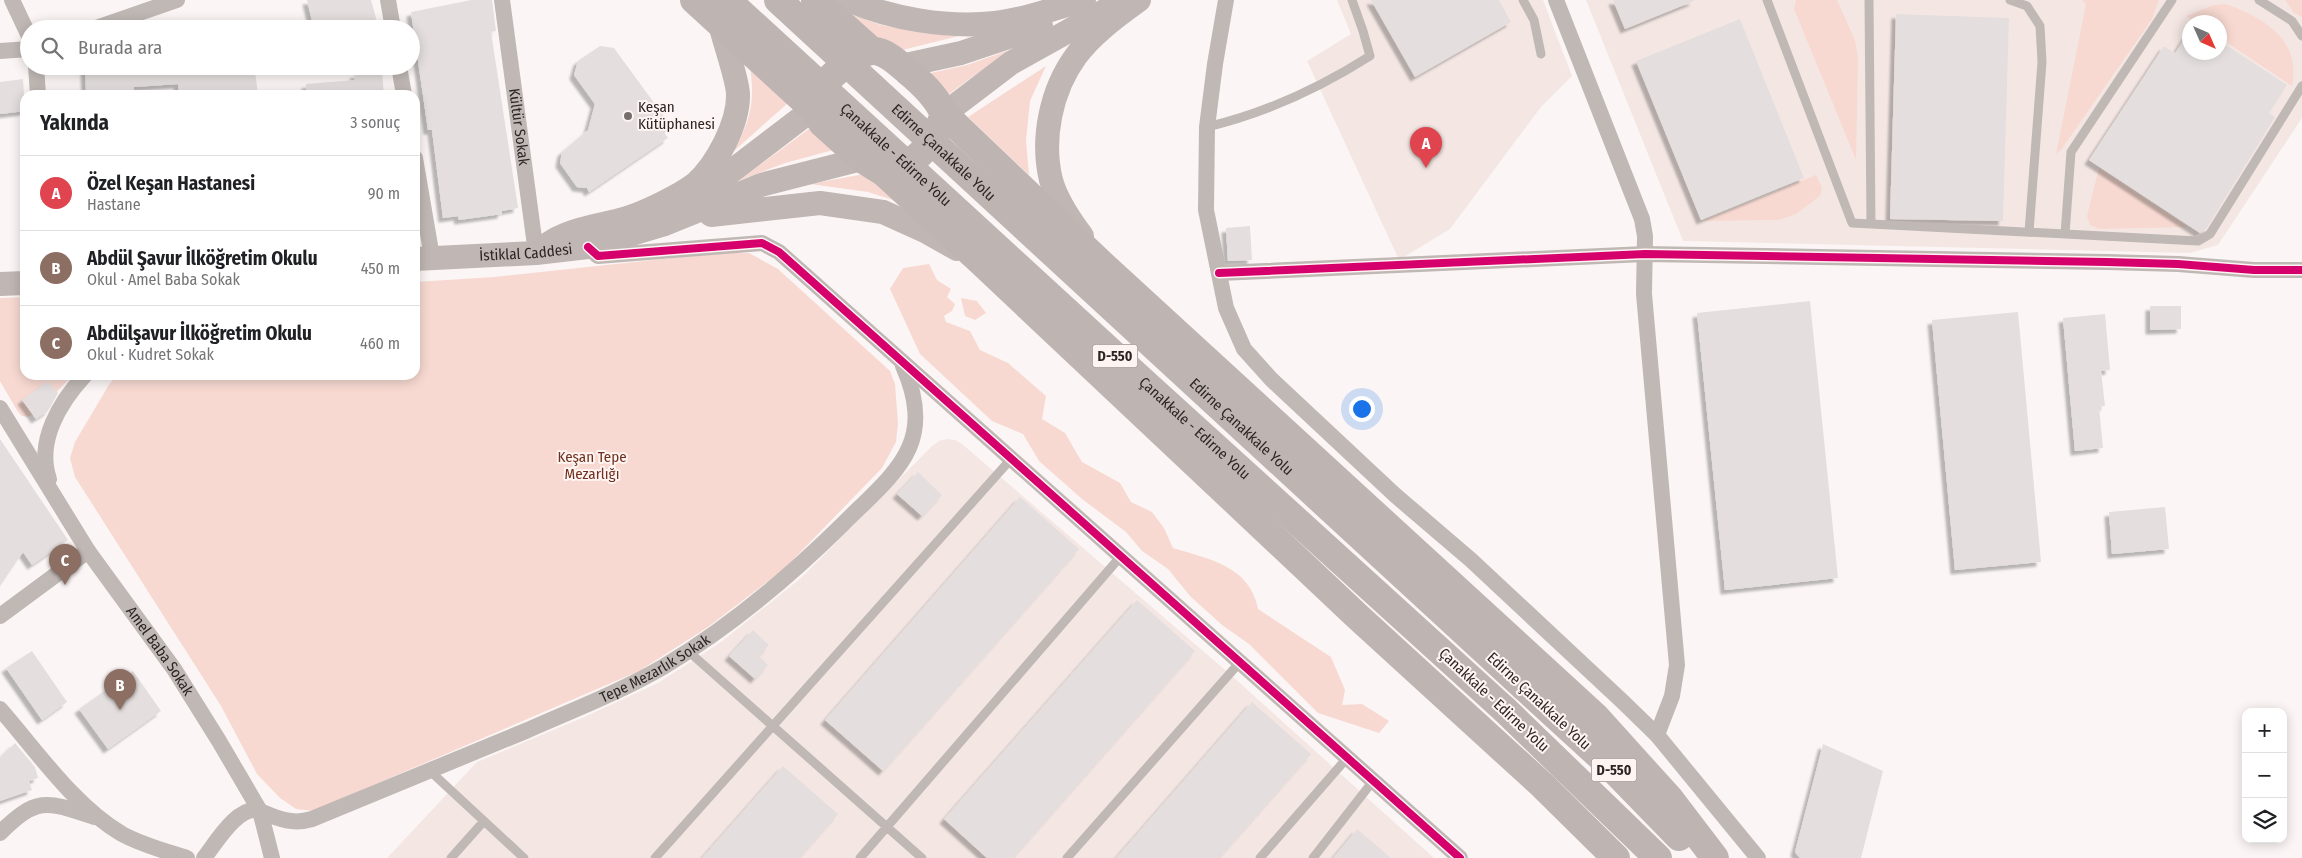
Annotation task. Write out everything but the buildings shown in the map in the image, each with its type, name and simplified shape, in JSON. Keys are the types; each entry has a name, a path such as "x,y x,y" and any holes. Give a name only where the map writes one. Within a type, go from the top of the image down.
{"highway":[{"path":"694,0 724,12 813,109 822,123 980,261 1350,609 1542,785 1616,858"},
{"name":"Edirne Çanakkale Yolu","path":"778,0 1606,762 1699,858"},
{"path":"815,0 872,51"},
{"name":"Çanakkale - Edirne Yolu","path":"724,12 1147,385 1506,710 1658,858"},
{"path":"813,109 825,84 853,59 872,51 880,52 901,66 924,86 939,103 944,114 1106,268 1595,716 1670,799 1715,858"},
{"path":"873,166 898,170 928,146 935,136 944,114"}],"main road":[{"path":"848,0 892,15 929,21 994,23 1022,18 1084,0"},
{"path":"901,66 996,42 1105,0"},
{"path":"944,114 1011,63 1125,0"},
{"path":"1106,268 1064,209 1051,181 1047,131 1052,106 1063,76 1076,55 1096,35 1138,0"},
{"path":"536,253 558,237 628,218 666,200 694,184 705,172 722,147 734,120 738,93 724,12"},
{"path":"666,200 716,183 813,109"},
{"path":"665,224 761,185 873,166"},
{"path":"665,224 714,214 820,203 883,212 925,231 980,261"},
{"name":"İstiklal Caddesi","path":"423,258 536,253 588,247 665,224"},
{"path":"0,284 20,283"}],"street":[{"path":"12,0 21,20"},
{"path":"119,20 177,0"},
{"path":"388,0 391,20"},
{"name":"Kültür Sokak","path":"502,0 536,253"},
{"path":"1226,0 1207,127 1206,210 1226,308 1236,335 1244,349 1264,372 1394,494 1471,560 1657,735 1758,858"},
{"path":"1556,0 1642,218 1645,254 1644,294 1677,665 1672,696 1657,735"},
{"path":"0,51 20,50"},
{"path":"37,75 38,90"},
{"path":"401,75 403,90"},
{"path":"420,220 423,258"},
{"path":"588,247 598,256 762,243 779,252 1457,857"},
{"path":"1220,273 1645,254 2107,262 2178,264 2254,270 2302,270"},
{"name":"Tepe Mezarlık Sokak","path":"260,811 278,820 302,822 430,771 608,695 662,668 688,652 744,612 799,567 902,463 914,438 917,412 912,384 902,362"},
{"name":"Amel Baba Sokak","path":"54,496 45,469 46,443 51,425 67,397 81,380"},
{"name":"Amel Baba Sokak","path":"0,408 88,551 174,669 260,811 272,858"},
{"path":"0,616 88,551"},
{"path":"0,709 82,802 103,820 122,834 147,845 187,858"},
{"path":"0,833 26,810 43,805 63,806 103,820"},
{"path":"204,858 240,815 254,810 260,811"}],"lane":[{"path":"1207,127 1245,118 1283,103 1337,76 1370,56 1364,30 1352,0"},
{"path":"1523,0 1534,20 1541,54"},
{"path":"1766,0 1852,223 2198,241 2210,234 2302,86"},
{"path":"1869,0 1871,224"},
{"path":"2010,0 2026,6 2040,26 2042,62 2029,232"},
{"path":"2066,234 2071,152 2172,0"},
{"path":"2259,0 2292,21 2302,36"},
{"path":"655,858 1011,459"},
{"path":"860,858 1121,556"},
{"path":"688,652 922,858"},
{"path":"1067,858 1240,662"},
{"path":"1260,858 1347,758"},
{"path":"430,771 524,858"},
{"path":"1313,858 1373,781"},
{"path":"451,858 484,821"}],"shaded area":[{"path":"1337,0 1543,0 1572,76 1541,107 1450,229 1399,260 1307,61 1351,34"},
{"path":"1586,0 2302,0 2302,118 2218,245 2190,253 1683,241"},
{"path":"955,440 962,444 1231,675 1434,858 387,858 477,762 582,718 658,683 721,642 801,578 932,446 939,441"}],"green space":[{"path":"1796,0 1837,0 1855,40 1858,58 1856,160 1794,9"},
{"path":"2082,0 2159,0 2152,19 2061,150 2056,154 2086,4"},
{"path":"2285,0 2302,0 2302,17 2294,13"},
{"path":"2226,4 2240,9 2265,23 2276,32 2285,43 2291,55 2294,70 2292,86 2227,43 2227,15 2189,15 2214,5"},
{"path":"847,13 881,25 921,32 963,35 890,53"},
{"path":"1024,45 972,77 945,97 922,75 967,65"},
{"path":"750,66 788,103 734,151 748,119 752,100"},
{"path":"1046,66 1030,101 1026,140 1029,175 968,117"},
{"path":"813,126 837,149 785,163 738,181"},
{"path":"2099,168 2188,227 2099,229 2090,225 2087,216"},
{"path":"864,174 896,201 868,192 810,184"},
{"path":"1816,175 1822,188 1820,196 1796,214 1779,220 1703,221"},
{"name":"Keşan Tepe Mezarlığı","path":"719,253 749,253 778,269 890,371 895,384 898,423 896,442 882,468 784,569 708,627 639,671 313,811 296,809 280,798 257,774 221,706 75,477 70,458 75,442 113,380 420,380 420,282 494,277"},
{"path":"929,264 937,280 951,289 947,297 955,304 952,311 944,316 946,322 970,331 980,350 1008,363 1046,396 1042,419 1065,433 1082,462 1120,483 1131,502 1152,512 1164,528 1173,548 1226,566 1246,583 1254,594 1258,609 1331,657 1345,690 1342,705 1362,704 1389,721 1379,733 1318,713 1249,644 1222,625 1190,596 1168,569 1142,551 1126,532 1082,499 1039,461 1023,434 992,421 920,354 890,289 903,268"},
{"path":"20,297 20,380 68,380 37,412 28,417 22,416 18,412 0,381 0,298"},
{"path":"961,298 977,301 986,313 975,320 965,316"}],"cycle path":[{"path":"588,247 598,256 762,243 779,252 1460,858"},
{"path":"1219,273 1645,254 2107,262 2178,264 2254,270 2302,270"}],"place":[{"name":"Keşan Kütüphanesi","path":"628,116"},
{"name":"Özel Keşan Hastanesi","path":"1426,168"},
{"name":"Abdülşavur İlköğretim Okulu","path":"65,585"},
{"name":"Abdül Şavur İlköğretim Okulu","path":"120,710"}]}
